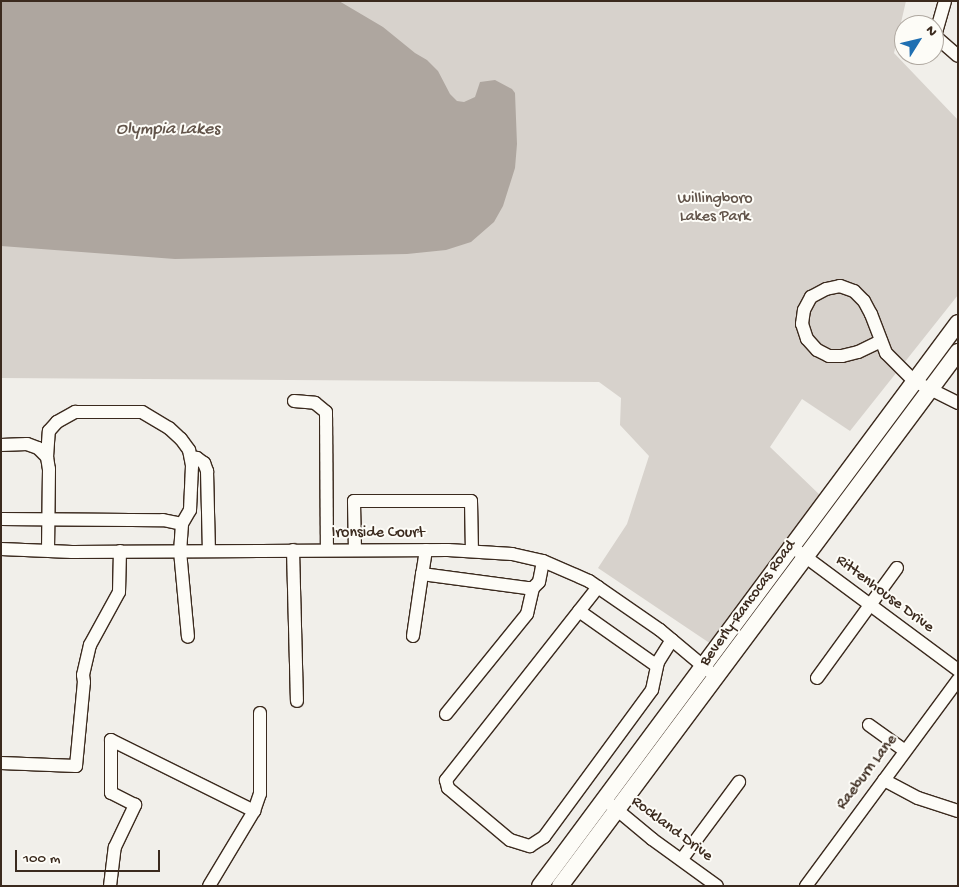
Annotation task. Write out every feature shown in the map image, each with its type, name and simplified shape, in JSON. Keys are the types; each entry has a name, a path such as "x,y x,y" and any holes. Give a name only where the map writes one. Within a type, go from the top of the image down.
{"main road":[{"name":"Beverly-Rancocas Road","path":"540,886 958,323"},
{"name":"Beverly-Rancocas Road","path":"560,886 958,352"}],"street":[{"path":"945,1 935,36 958,56"},
{"path":"881,341 858,352 842,356 829,356 817,350 806,339 802,324 804,310 811,297 826,289 840,286 854,291 864,301 871,314 886,353 914,381 958,403"},
{"path":"294,401 315,403 326,412 327,550"},
{"path":"48,550 49,469 46,457 50,431 57,422 75,412 88,410 142,412 169,428 189,450 192,466 190,510 182,524 180,551 188,637"},
{"path":"1,445 27,444 38,448 46,457"},
{"path":"191,457 197,458 204,463 207,471 209,551"},
{"path":"355,550 354,501 471,501 472,551"},
{"path":"1,519 163,520 182,524"},
{"name":"Rittenhouse Drive","path":"791,547 958,670"},
{"name":"Ironside Court","path":"1,550 426,550 512,554 543,561 598,587 672,640 716,678"},
{"path":"293,550 298,701"},
{"path":"413,636 426,550"},
{"path":"1,763 76,766 84,682 83,675 90,645 119,592 120,551"},
{"path":"446,714 526,614 533,588 539,582 543,561"},
{"path":"817,678 898,568"},
{"path":"422,574 533,588"},
{"path":"598,587 446,780 448,788 510,840 530,846 538,844 544,837 652,690 657,666 672,640"},
{"path":"579,611 657,666"},
{"name":"Raeburn Lane","path":"806,886 834,845 958,680"},
{"path":"209,886 254,811 260,794 260,713"},
{"path":"869,726 905,751"},
{"path":"110,886 115,847 135,805 111,793 110,740 254,811"},
{"path":"884,780 918,798 958,810"},
{"path":"682,859 738,782"},
{"name":"Rockland Drive","path":"604,799 717,886"}],"green space":[{"name":"Willingboro Lakes Park","path":"1,1 906,1 903,15 894,15 894,65 905,65 958,120 958,295 850,431 802,399 770,447 822,497 711,644 598,568 627,524 649,456 620,425 621,398 599,382 1,378"}],"water":[{"name":"Olympia Lakes","path":"1,1 339,1 383,27 415,53 427,60 438,71 450,94 457,101 464,102 475,97 480,82 495,80 512,89 515,93 517,144 515,168 503,206 494,222 471,242 446,250 407,254 175,259 1,246"}]}
